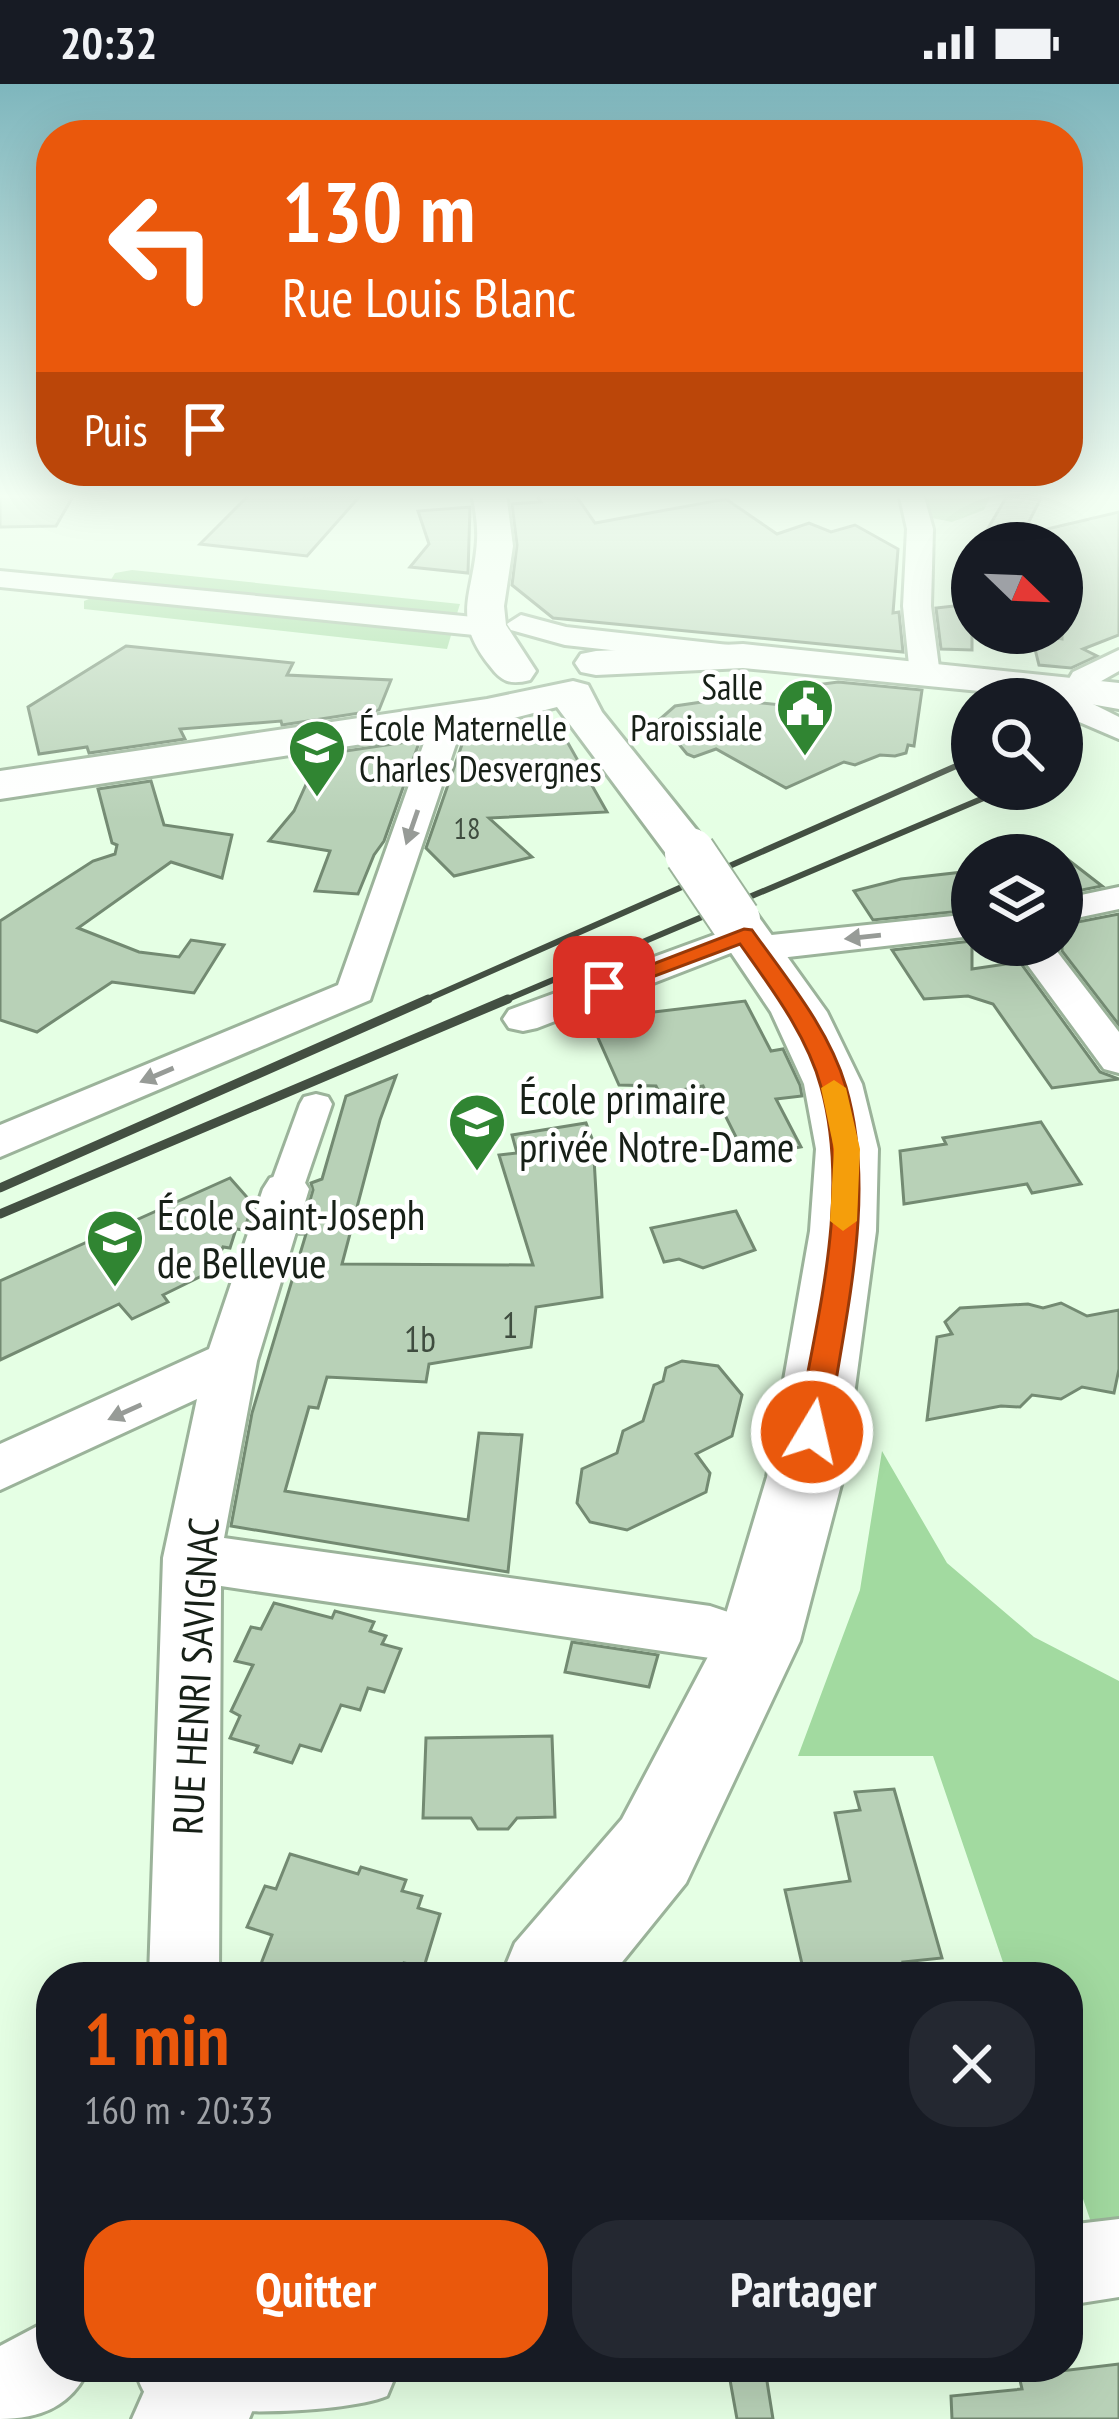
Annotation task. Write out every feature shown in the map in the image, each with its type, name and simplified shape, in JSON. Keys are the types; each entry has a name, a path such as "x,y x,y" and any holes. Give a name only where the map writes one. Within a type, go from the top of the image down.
{"main road":[{"path":"499,602 494,649 560,677"},
{"path":"499,612 560,677 582,715 690,853 799,1012 833,1084 847,1149 843,1232 805,1477 759,1641 654,1851 562,1962"},
{"path":"0,785 488,712 560,677 757,657 953,678"},
{"path":"1083,692 1119,696"}],"street":[{"path":"347,602 499,612 565,636 757,657"},
{"path":"917,602 925,675"},
{"path":"1083,679 1119,658"},
{"path":"1083,712 1119,729"},
{"path":"0,1142 356,992 446,727 446,715"},
{"path":"1083,906 1119,898"},
{"path":"523,1018 745,935 951,926"},
{"path":"1048,966 1119,1060"},
{"name":"RUE HENRI SAVIGNAC","path":"184,1962 192,1558 231,1361 316,1104"},
{"path":"0,1468 231,1361"},
{"path":"192,1558 710,1632"},
{"path":"1083,2263 1119,2258"},
{"path":"0,2396 36,2371"}],"green space":[{"path":"84,602 165,602 452,632 447,649 84,609"},
{"path":"286,602 460,604 455,620"},
{"path":"882,1451 947,1563 1034,1637 1119,1681 1119,2227 1094,2231 1083,2199 1083,1962 1003,1962 933,1756 798,1756 860,1590"}],"building":[{"path":"533,602 894,602 903,652 553,618"},
{"path":"1083,602 1119,602 1119,635 1083,649"},
{"path":"951,606 951,649 941,649 936,608"},
{"path":"126,646 293,663 287,675 391,680 379,710 282,725 281,721 180,729 185,739 89,753 87,747 39,754 28,707"},
{"path":"1083,649 1097,656 1071,668 1039,665 1036,654 1083,654"},
{"path":"838,682 922,690 914,746 908,745 906,753 895,756 880,755 855,765 844,762 786,788 716,749 694,757 687,754 659,720 675,706 722,699 781,705 786,689"},
{"path":"502,726 511,740 564,736 607,812 489,818 532,857 454,876 426,848 466,733"},
{"name":"École Maternelle Charles Desvergnes","path":"420,740 384,841 358,894 315,891 330,851 269,841 294,811 308,780 298,758"},
{"path":"151,781 164,825 232,835 222,878 171,862 78,928 139,952 179,957 191,940 224,945 194,993 112,982 37,1032 0,1020 0,921 93,861 115,854 117,845 112,843 98,789"},
{"path":"1083,871 1102,886 1083,890"},
{"path":"951,873 951,912 873,920 854,891"},
{"path":"1119,914 1119,1025 1074,966 1083,966 1083,921"},
{"path":"951,943 951,966 1023,966 1100,1072 1119,1079 1052,1088 993,1004 968,996 924,999 892,950"},
{"path":"745,1001 771,1051 783,1049 800,1085 802,1096 776,1099 801,1147 746,1157 721,1107 713,1108 703,1086 660,1094 656,1086 619,1085 595,1031 629,1015"},
{"path":"396,1076 342,1264 533,1265 499,1155 517,1153 512,1135 586,1123 593,1141 602,1297 536,1307 531,1347 429,1364 426,1382 327,1377 318,1408 309,1407 285,1491 468,1520 479,1433 522,1435 508,1572 231,1526 252,1413 306,1234 300,1234 311,1183 322,1179 346,1096"},
{"path":"1041,1122 1081,1184 1032,1193 1027,1184 904,1204 900,1151 946,1144 943,1138"},
{"path":"230,1178 253,1204 244,1230 236,1229 230,1248 223,1247 212,1271 163,1295 168,1302 132,1319 119,1304 0,1360 0,1281"},
{"path":"736,1211 755,1250 703,1268 679,1259 664,1262 651,1228"},
{"path":"1061,1303 1087,1316 1119,1310 1114,1393 1082,1387 1061,1399 1032,1395 1020,1407 1001,1406 927,1420 937,1337 952,1334 945,1322 960,1308 1028,1304 1043,1308"},
{"path":"682,1361 718,1366 742,1395 732,1436 696,1454 710,1473 706,1492 627,1530 590,1522 577,1503 582,1469 617,1453 623,1431 643,1421 654,1385 663,1381 666,1368"},
{"path":"274,1603 332,1618 335,1611 374,1622 370,1631 386,1636 382,1644 401,1649 384,1692 368,1688 360,1710 341,1705 321,1751 300,1745 292,1763 255,1752 258,1746 230,1738 240,1716 231,1711 253,1665 235,1661 251,1627 261,1629"},
{"path":"572,1642 658,1655 649,1687 565,1672"},
{"path":"552,1736 555,1817 517,1818 508,1829 478,1829 471,1818 423,1818 426,1738"},
{"path":"894,1789 942,1958 802,1962 785,1890 850,1881 835,1813 860,1810 855,1792"},
{"path":"290,1854 358,1874 361,1867 406,1880 402,1891 422,1896 418,1908 440,1914 426,1962 262,1962 272,1935 247,1927 265,1886 276,1889"},
{"path":"1119,2364 1119,2419 952,2419 951,2396 1022,2389 1020,2382 1083,2382 1083,2368"},
{"path":"730,2382 767,2382 773,2419 737,2419"}],"railway":[{"path":"421,1002 951,768"},
{"path":"501,1002 955,810"},
{"path":"0,1188 428,999"},
{"path":"0,1214 508,999"}],"slow traffic":[{"path":"834,1088 847,1149 843,1221"}],"place":[{"name":"Salle Paroissiale","path":"805,758"},
{"name":"École Maternelle Charles Desvergnes","path":"317,799"},
{"name":"École primaire privée Notre-Dame","path":"477,1173"},
{"name":"École Saint-Joseph de Bellevue","path":"115,1289"}],"route":[{"path":"604,987 744,935 799,1012 833,1084 847,1149 843,1232 812,1432"}]}
